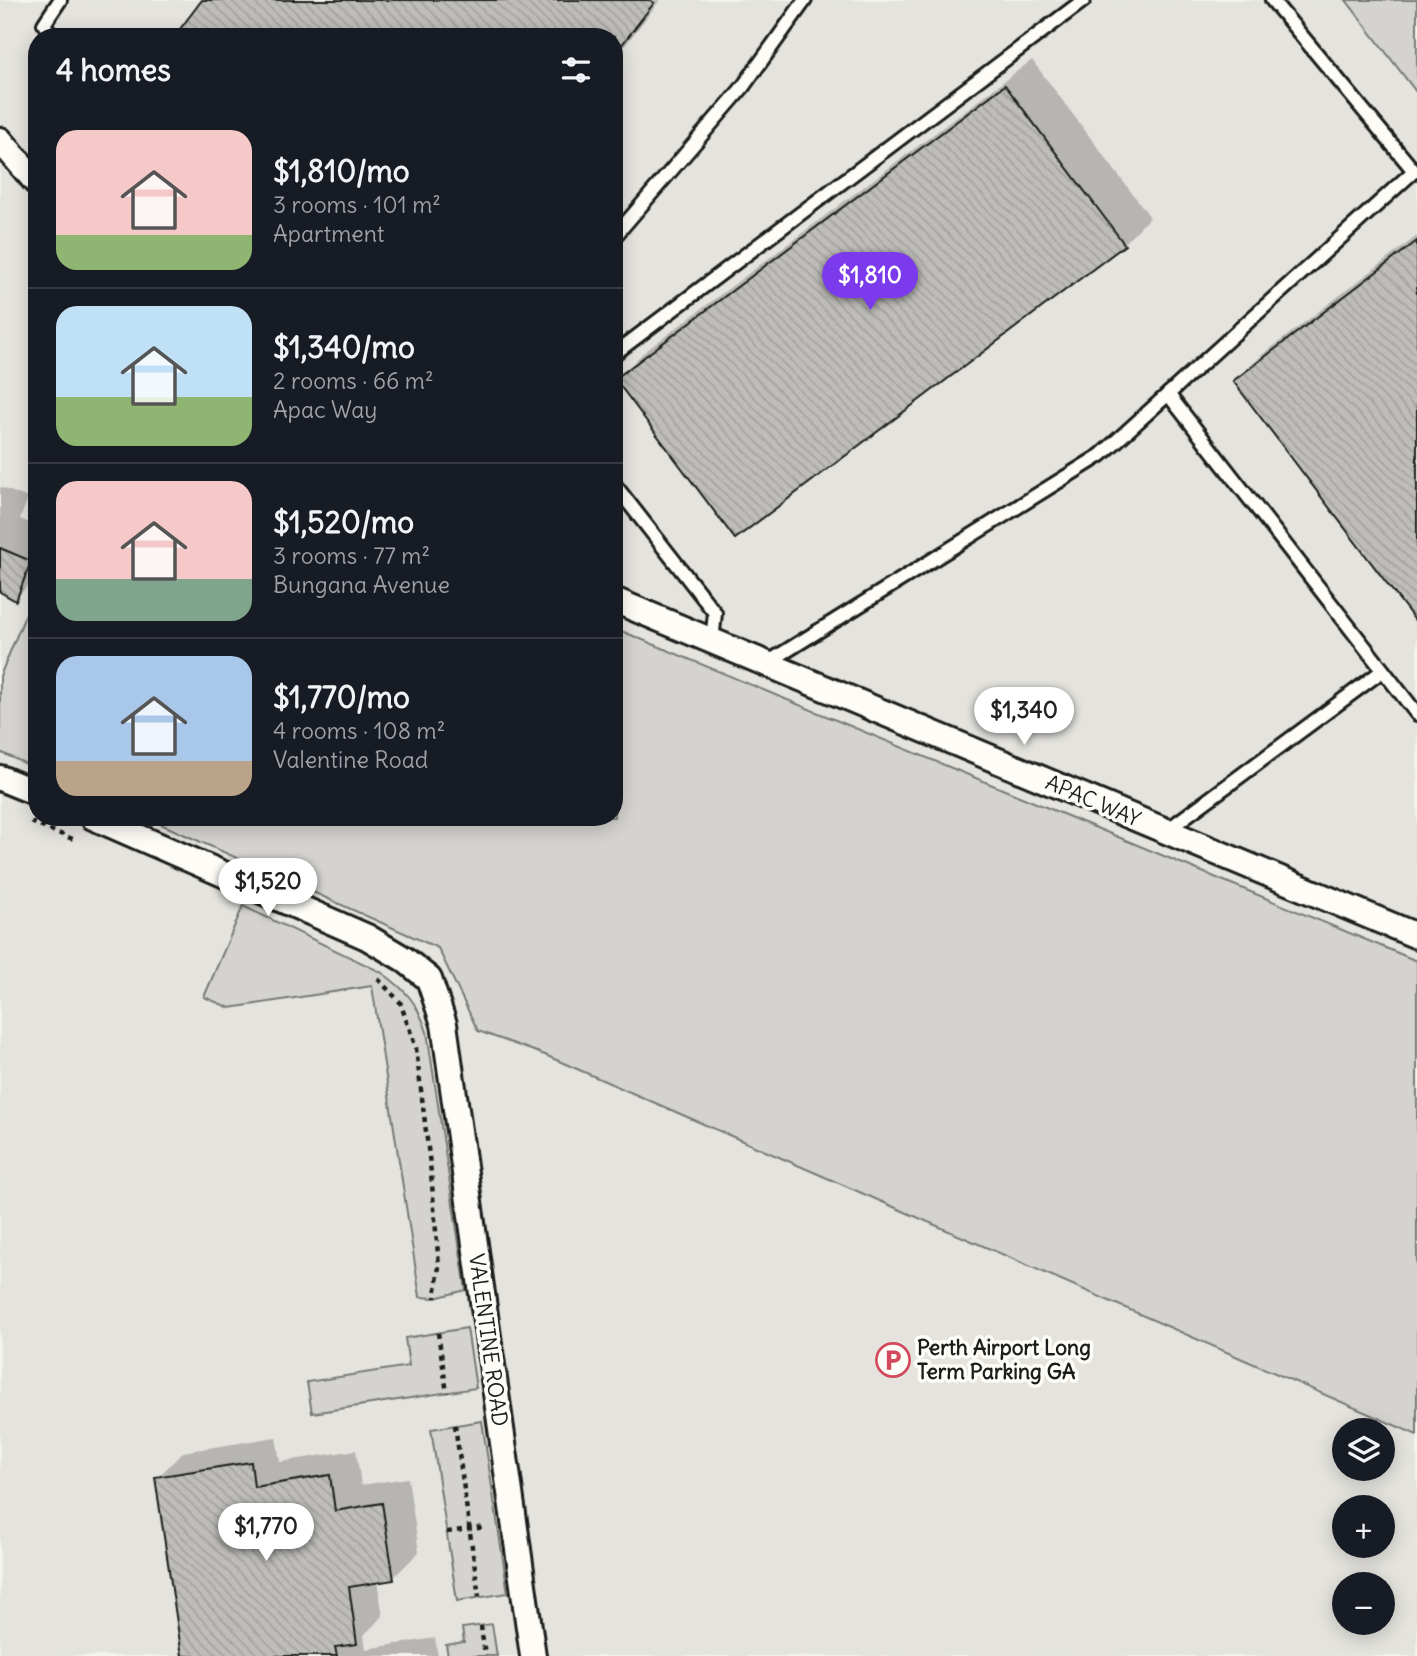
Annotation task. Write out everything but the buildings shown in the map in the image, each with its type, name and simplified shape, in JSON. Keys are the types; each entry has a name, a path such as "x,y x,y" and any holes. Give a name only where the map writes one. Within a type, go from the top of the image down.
{"street":[{"path":"0,140 28,173"},
{"name":"APAC WAY","path":"623,604 1417,936"},
{"path":"0,778 28,789"},
{"name":"VALENTINE ROAD","path":"114,826 368,937 404,958 429,979 438,999 444,1024 533,1656"}],"lane":[{"path":"46,28 44,24 60,0"},
{"path":"623,227 742,88 805,0"},
{"path":"623,347 1084,0"},
{"path":"766,664 1101,456 1415,173 1272,0"},
{"path":"1168,394 1417,714"},
{"path":"623,495 715,612 712,641"},
{"path":"1165,831 1382,671"}],"path":[{"path":"374,977 400,1002 416,1048 439,1266 435,1298"},
{"path":"438,1333 447,1393"},
{"path":"455,1425 480,1597"},
{"path":"447,1532 488,1526"},
{"path":"481,1626 485,1656"}],"shaded area":[{"path":"0,0 1346,0 1417,93 1417,1656 0,1656"},
{"path":"1346,0 1417,0 1417,93"},
{"path":"28,609 28,765 0,752 0,676"},
{"path":"623,632 1417,961 1417,1435 1395,1425 1395,1418 1378,1418 545,1055 478,1031 438,948 165,826 623,826"},
{"path":"243,906 381,972 404,991 415,1005 427,1032 466,1290 435,1298 420,1297 372,986 230,1008 204,997"},
{"path":"467,1328 476,1388 312,1413 307,1382 409,1366 405,1338"},
{"path":"482,1421 508,1593 457,1601 431,1429"},
{"path":"492,1624 497,1656 448,1656 446,1645 464,1642 462,1628"}],"place":[{"name":"Perth Airport Long Term Parking GA","path":"893,1360"}]}
